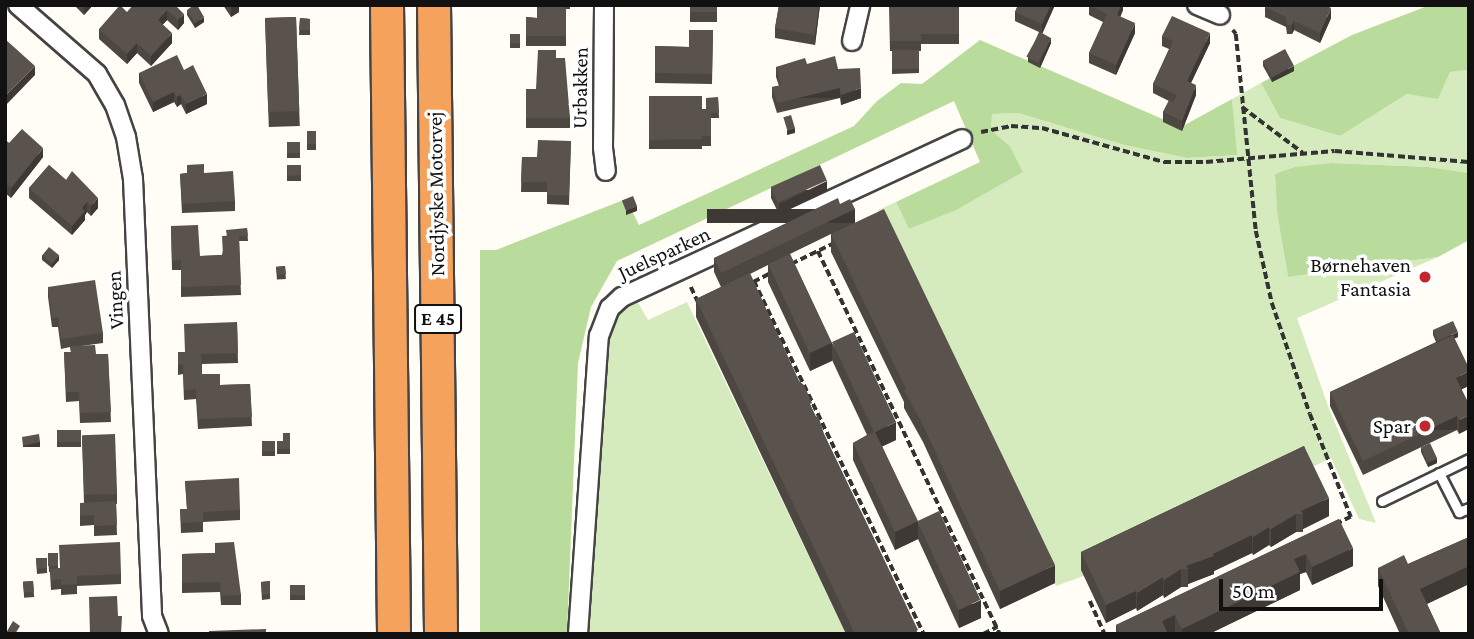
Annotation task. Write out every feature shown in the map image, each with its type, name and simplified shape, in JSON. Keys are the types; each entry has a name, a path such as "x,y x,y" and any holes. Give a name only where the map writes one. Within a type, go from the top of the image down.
{"highway":[{"name":"E 45","path":"387,5 394,634"},
{"name":"Nordjyske Motorvej","path":"434,5 441,634"}],"street":[{"name":"Vingen","path":"18,5 97,74 114,105 126,137 132,179 152,615 159,634"},
{"name":"Urbakken","path":"604,5 603,148 606,171"},
{"path":"852,41 860,5"},
{"path":"1198,5 1220,16"},
{"name":"Juelsparken","path":"578,634 603,320 610,308 622,298 682,269 962,139"}],"lane":[{"path":"1382,501 1469,459"},
{"path":"1439,473 1459,512 1469,508"}],"path":[{"path":"1220,16 1236,34 1256,231 1272,303 1310,414 1351,517 1326,529"},
{"path":"1242,107 1304,154"},
{"path":"962,139 993,127 1042,128 1164,162 1369,152 1469,162"},
{"path":"786,266 844,238"},
{"path":"818,251 1000,634"},
{"path":"682,269 701,307"},
{"path":"744,287 775,271"},
{"path":"754,281 924,634"},
{"path":"1090,600 1105,634"},
{"path":"983,634 997,627"}],"green space":[{"path":"1430,5 1469,5 1469,70 1450,72 1438,99 1407,94 1340,136 1280,118 1261,83 1352,35"},
{"path":"980,40 1181,127 1232,99 1237,155 1187,158 1124,145 1018,113 992,114 991,130 1010,146 1023,172 956,210 909,229 896,202 980,162 954,101 617,261 591,307 578,363 567,634 480,634 480,250 496,250 626,199 639,225 854,126 877,101 901,83 922,84"},
{"path":"1469,70 1469,173 1429,167 1332,163 1275,174 1277,212 1288,277 1438,257 1297,318 1328,406 1376,523 1359,519 1331,458 1086,575 1056,586 878,210 896,202 909,229 1023,172 1010,146 991,130 992,114 1018,113 1124,145 1187,158 1236,155 1232,99 1261,83 1280,118 1340,136 1407,94 1438,98 1450,72"},
{"path":"1332,163 1429,167 1469,173 1469,240 1438,257 1288,277 1277,212 1275,174 1295,167"},
{"path":"634,296 648,320 687,302 846,634 586,634 603,343 611,315"}],"building":[{"path":"120,5 127,12 133,5 175,5 184,14 178,20 167,10 158,20 172,33 151,56 137,43 127,54 99,29"},
{"path":"197,5 204,17 195,23 187,10"},
{"path":"537,5 566,5 566,36 526,36 526,17 537,18"},
{"path":"690,5 717,5 717,12 690,12"},
{"path":"779,5 819,5 815,35 775,28"},
{"path":"890,5 959,5 959,34 921,34 921,41 890,41"},
{"path":"1018,5 1051,5 1042,24 1015,12"},
{"path":"1089,5 1121,5 1117,15 1135,23 1116,65 1089,53 1107,14"},
{"path":"1265,5 1326,5 1331,8 1320,33 1294,21 1292,25 1287,25 1286,17"},
{"path":"1172,16 1210,33 1187,81 1196,85 1182,121 1163,112 1169,100 1173,102 1177,95 1153,84 1173,41 1162,36"},
{"path":"296,17 299,111 268,112 265,18"},
{"path":"300,18 310,19 310,30 299,30"},
{"path":"689,30 713,30 712,74 655,73 655,46 689,47"},
{"path":"1040,32 1051,38 1038,63 1026,56"},
{"path":"510,34 520,34 520,43 510,43"},
{"path":"5,39 35,66 5,96"},
{"path":"1285,49 1294,66 1272,78 1263,61"},
{"path":"538,50 556,50 556,58 565,58 570,118 526,118 526,89 536,89"},
{"path":"892,50 919,50 919,69 892,69"},
{"path":"177,55 184,70 193,65 207,94 186,104 181,95 177,97 174,92 153,102 139,73"},
{"path":"835,56 838,69 860,68 861,88 841,95 840,88 777,103 772,87 781,85 776,67 805,58 807,64"},
{"path":"649,96 702,96 702,109 711,109 711,136 702,136 702,139 649,140"},
{"path":"718,97 719,113 711,113 711,109 706,109 706,98"},
{"path":"791,115 795,128 787,131 783,117"},
{"path":"22,129 43,148 11,188 5,183 5,140 9,143"},
{"path":"307,131 316,131 316,144 307,144"},
{"path":"538,140 571,141 569,195 547,195 547,182 521,182 522,157 537,157"},
{"path":"287,142 300,142 300,153 287,153"},
{"path":"204,164 204,173 233,171 235,201 182,204 180,174 187,173 187,165"},
{"path":"49,165 66,180 72,171 98,198 91,206 87,202 82,208 85,211 72,226 29,188"},
{"path":"287,165 301,165 301,175 288,176"},
{"path":"820,165 827,181 778,202 771,187"},
{"path":"633,196 637,206 626,211 622,200"},
{"path":"838,198 840,204 850,199 855,209 721,273 714,258"},
{"path":"884,209 1055,565 1000,591 831,234"},
{"path":"198,225 200,256 223,255 222,236 239,235 241,285 181,287 181,260 172,261 171,226"},
{"path":"247,228 248,236 227,236 226,230"},
{"path":"49,247 59,255 52,264 42,256"},
{"path":"790,254 831,343 810,353 768,264"},
{"path":"285,266 286,274 277,275 276,267"},
{"path":"750,273 918,630 911,634 855,634 696,299"},
{"path":"95,280 103,333 61,339 58,317 52,318 48,287"},
{"path":"1453,321 1458,332 1438,341 1433,330"},
{"path":"237,322 238,353 201,354 202,374 220,374 220,385 250,384 252,417 198,419 196,389 184,390 183,364 178,365 178,352 185,352 184,324"},
{"path":"854,332 896,422 875,432 918,521 895,532 853,443 874,432 832,342"},
{"path":"1453,335 1469,368 1469,371 1456,378 1469,404 1469,415 1459,420 1457,416 1363,461 1330,392"},
{"path":"95,345 96,354 108,354 111,412 80,413 79,392 66,392 64,352 71,352 70,346"},
{"path":"57,430 81,430 81,442 57,442"},
{"path":"283,433 290,433 290,449 277,449 277,441 283,441"},
{"path":"39,434 40,442 23,446 22,437"},
{"path":"115,434 117,494 84,495 82,435"},
{"path":"262,441 275,441 275,451 262,451"},
{"path":"1430,443 1437,458 1428,463 1421,447"},
{"path":"1304,446 1329,498 1301,511 1303,514 1296,514 1271,529 1269,527 1213,554 1214,556 1186,566 1188,569 1181,569 1137,593 1136,591 1106,605 1081,552"},
{"path":"239,478 240,510 203,512 203,522 181,523 180,509 187,509 185,481"},
{"path":"116,501 117,525 94,526 94,515 80,516 80,503"},
{"path":"939,511 980,600 959,610 917,521"},
{"path":"1339,519 1353,548 1312,567 1306,554 1294,559 1300,572 1182,629 1175,615 1162,621 1168,634 1120,634 1116,625"},
{"path":"1469,537 1469,566 1420,589 1441,634 1409,634 1378,568 1404,555 1408,564"},
{"path":"120,542 121,574 77,576 77,584 61,585 61,579 51,580 50,569 60,568 59,545"},
{"path":"234,542 241,595 221,596 220,582 182,583 182,554 215,553 215,543"},
{"path":"48,553 58,553 58,566 48,566"},
{"path":"36,558 47,558 47,568 37,569"},
{"path":"33,581 34,592 24,593 23,582"},
{"path":"270,581 270,594 262,595 261,582"},
{"path":"290,585 305,585 305,595 290,595"},
{"path":"117,596 118,616 122,616 121,634 90,634 89,597"},
{"path":"13,621 20,626 15,634 8,634 6,633"},
{"path":"266,629 266,634 209,634 209,631"}],"place":[{"name":"Børnehaven Fantasia","path":"1425,277"},
{"name":"Spar","path":"1425,426"}]}
